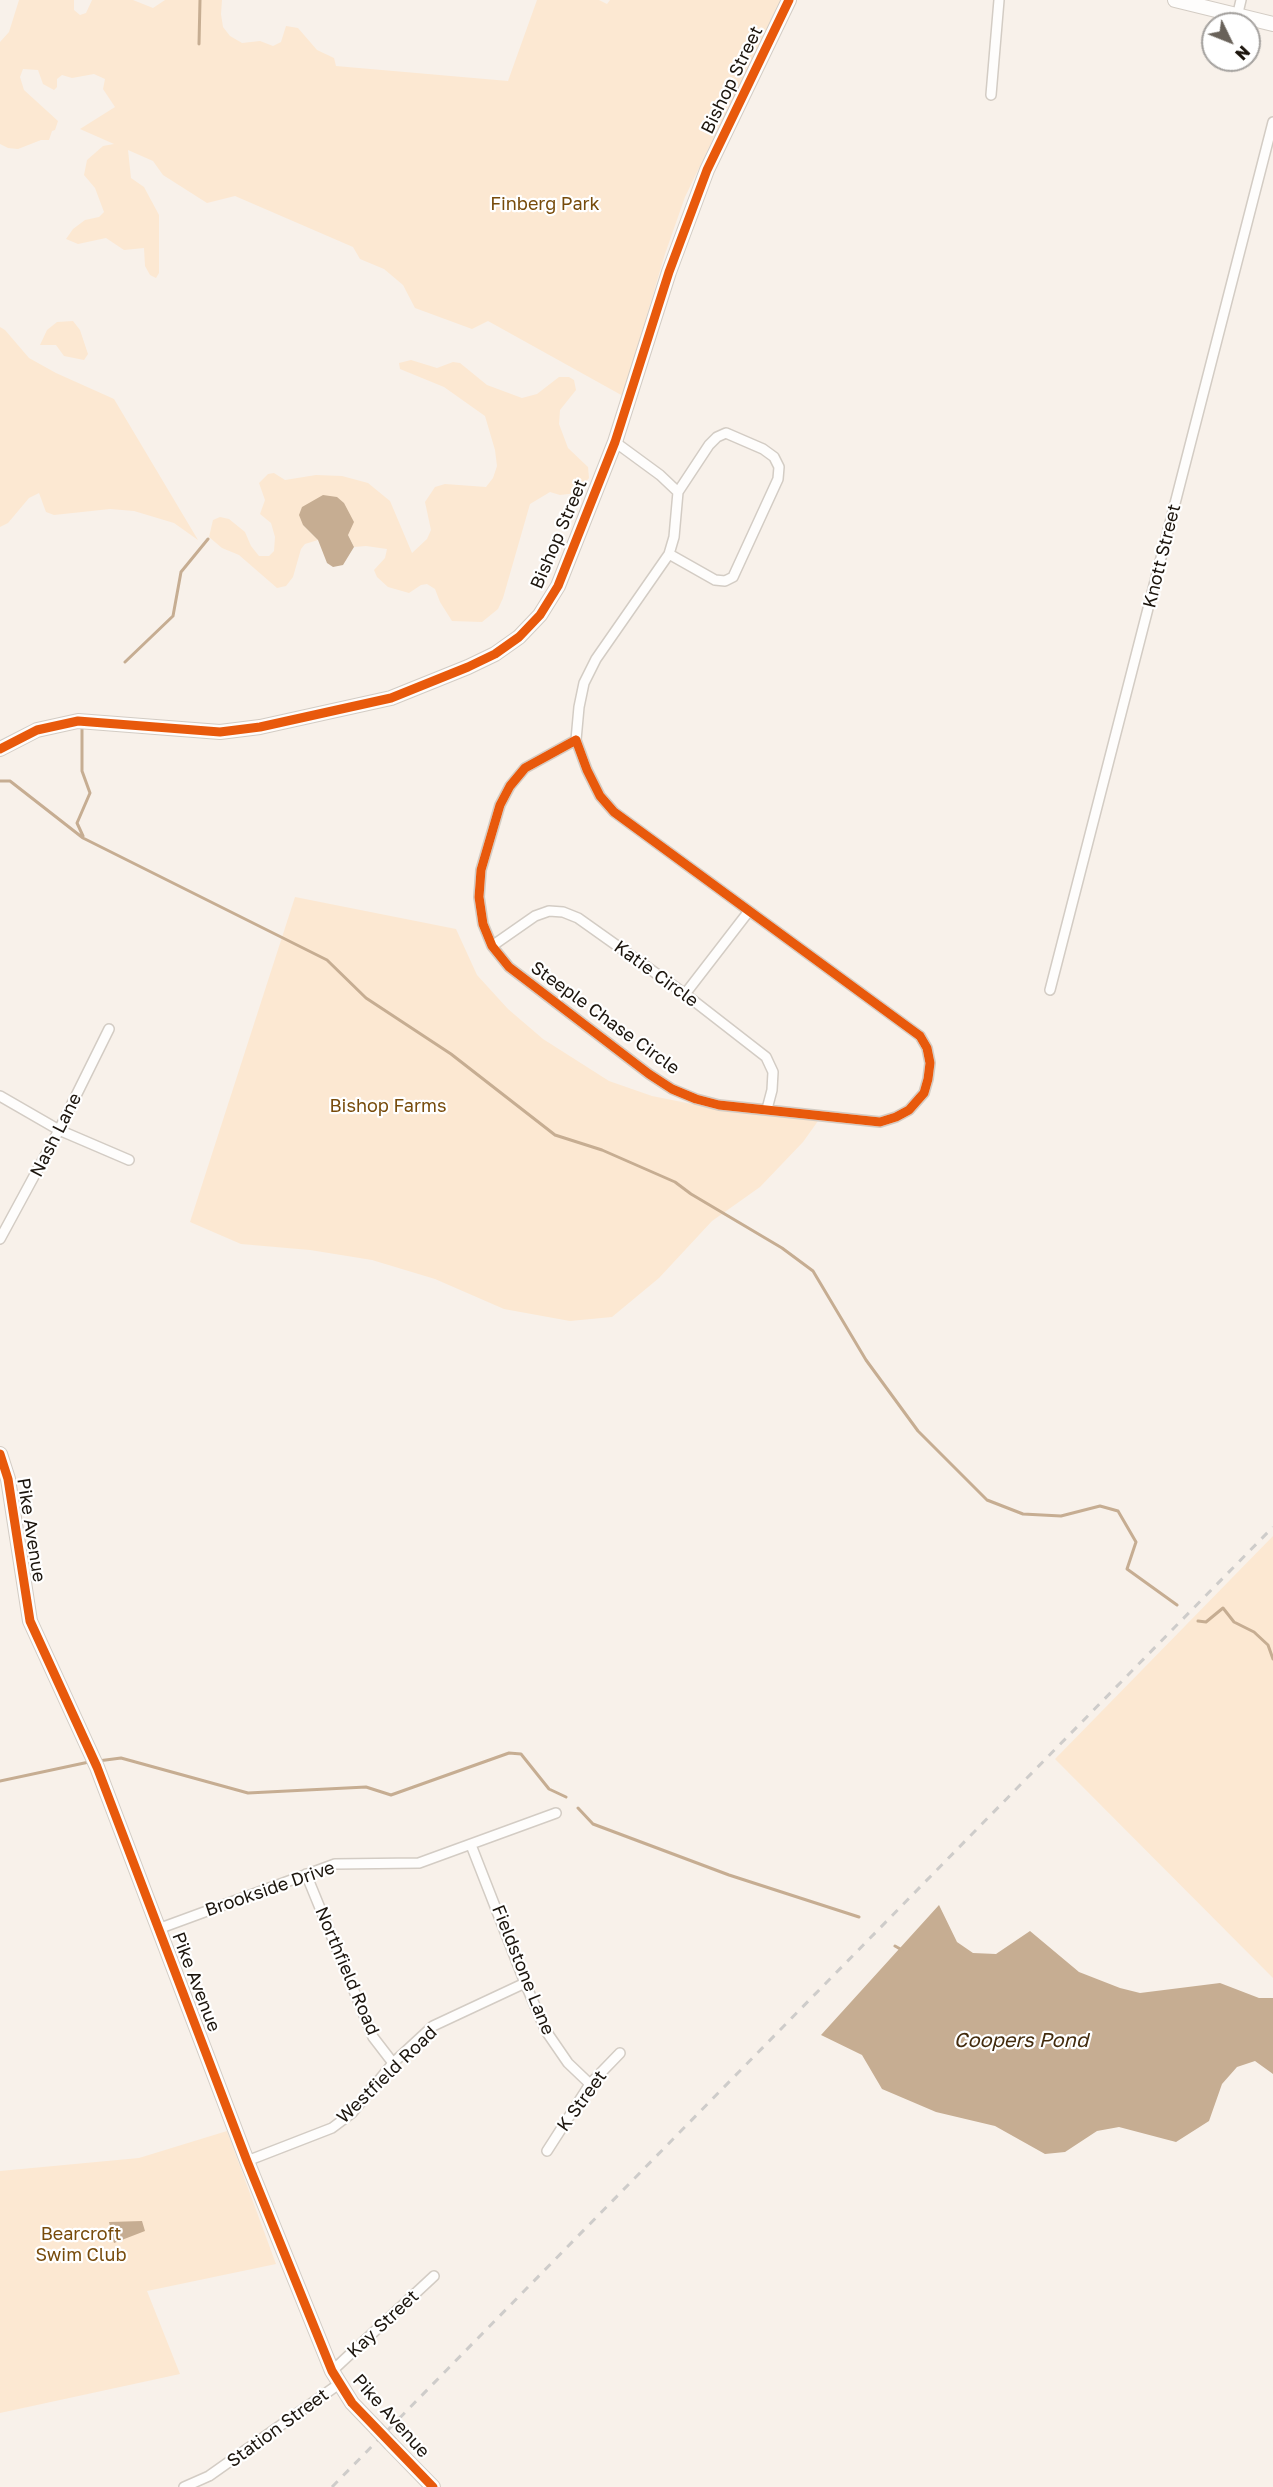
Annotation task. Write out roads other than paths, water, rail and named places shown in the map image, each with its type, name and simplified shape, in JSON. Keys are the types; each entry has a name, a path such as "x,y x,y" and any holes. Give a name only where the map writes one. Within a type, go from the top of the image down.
{"street":[{"name":"Bishop Street","path":"0,749 37,730 78,721 220,732 260,727 392,698 468,668 495,654 519,637 540,615 558,586 615,442 669,272 707,170 789,0"},
{"path":"991,95 999,0"},
{"path":"1175,0 1222,12"},
{"name":"Knott Street","path":"1050,990 1269,157 1273,122"},
{"path":"615,442 660,475 678,492 709,445 717,437 726,433 763,449 774,457 779,467 778,479 733,577 725,581 715,580 669,554"},
{"name":"Steeple Chase Circle","path":"576,740 538,758 525,768 510,786 500,805 482,870 479,897 483,924 492,946 520,977 672,1089 719,1105 856,1120 880,1122 896,1118 909,1110 924,1093 930,1062 927,1048 920,1036 614,812 600,796 587,770 576,740 584,683 596,658 669,554 674,537 678,492"},
{"name":"Katie Circle","path":"492,946 535,916 549,911 563,912 578,918 685,994 766,1058 771,1065 772,1090 767,1109"},
{"path":"685,994 749,911"},
{"name":"Nash Lane","path":"0,1239 59,1130 109,1029"},
{"path":"0,1096 59,1130 129,1160"},
{"name":"Pike Avenue","path":"0,1454 8,1479 30,1621 95,1762 247,2161 332,2371 352,2403 433,2487"},
{"name":"Brookside Drive","path":"158,1929 334,1864 419,1863 556,1813"},
{"name":"Fieldstone Lane","path":"471,1845 525,1983 555,2046 568,2063 590,2084"},
{"name":"Northfield Road","path":"306,1874 373,2037 393,2063"},
{"name":"Westfield Road","path":"247,2161 332,2128 352,2113 393,2063 434,2026 525,1983"},
{"name":"K Street","path":"547,2151 590,2084 620,2053"},
{"name":"Kay Street","path":"332,2371 434,2276"},
{"name":"Station Street","path":"184,2487 209,2476 339,2384"}],"water":[{"path":"323,495 337,497 344,503 354,522 348,535 354,547 343,565 333,567 327,563 318,540 303,525 299,515 302,507"},
{"name":"Coopers Pond","path":"939,1905 957,1942 973,1953 996,1954 1030,1931 1079,1972 1120,1988 1140,1993 1220,1983 1259,1998 1273,1998 1273,2074 1255,2061 1237,2067 1222,2084 1209,2121 1176,2142 1119,2127 1097,2131 1065,2152 1045,2154 995,2126 936,2112 882,2089 862,2055 821,2035"},
{"path":"142,2221 145,2231 114,2243 109,2222"}],"waterway":[{"path":"199,44 200,0"},
{"path":"125,662 173,616 181,572 208,539"},
{"path":"82,729 82,771 90,793 77,823 83,836"},
{"path":"0,781 10,781 83,838 327,960 366,998 451,1054 555,1135 602,1150 675,1182 691,1194 782,1248 813,1271 866,1360 918,1431 987,1500 1023,1514 1061,1516 1100,1506 1118,1511 1136,1542 1127,1569 1177,1605"},
{"path":"1198,1621 1206,1622 1223,1608 1234,1622 1254,1632 1268,1645 1273,1659"},
{"path":"98,1761 121,1758 248,1793 366,1787 391,1795 509,1753 521,1754 549,1789 566,1797"},
{"path":"0,1781 89,1762"},
{"path":"578,1808 593,1824 729,1875 859,1917"},
{"path":"895,1946 902,1950"}],"railway":[{"path":"332,2487 1273,1527"}],"park label":[{"name":"Finberg Park","path":"545,204"},
{"name":"Bishop Farms","path":"388,1106"},
{"name":"Bearcroft Swim Club","path":"81,2244"}]}
